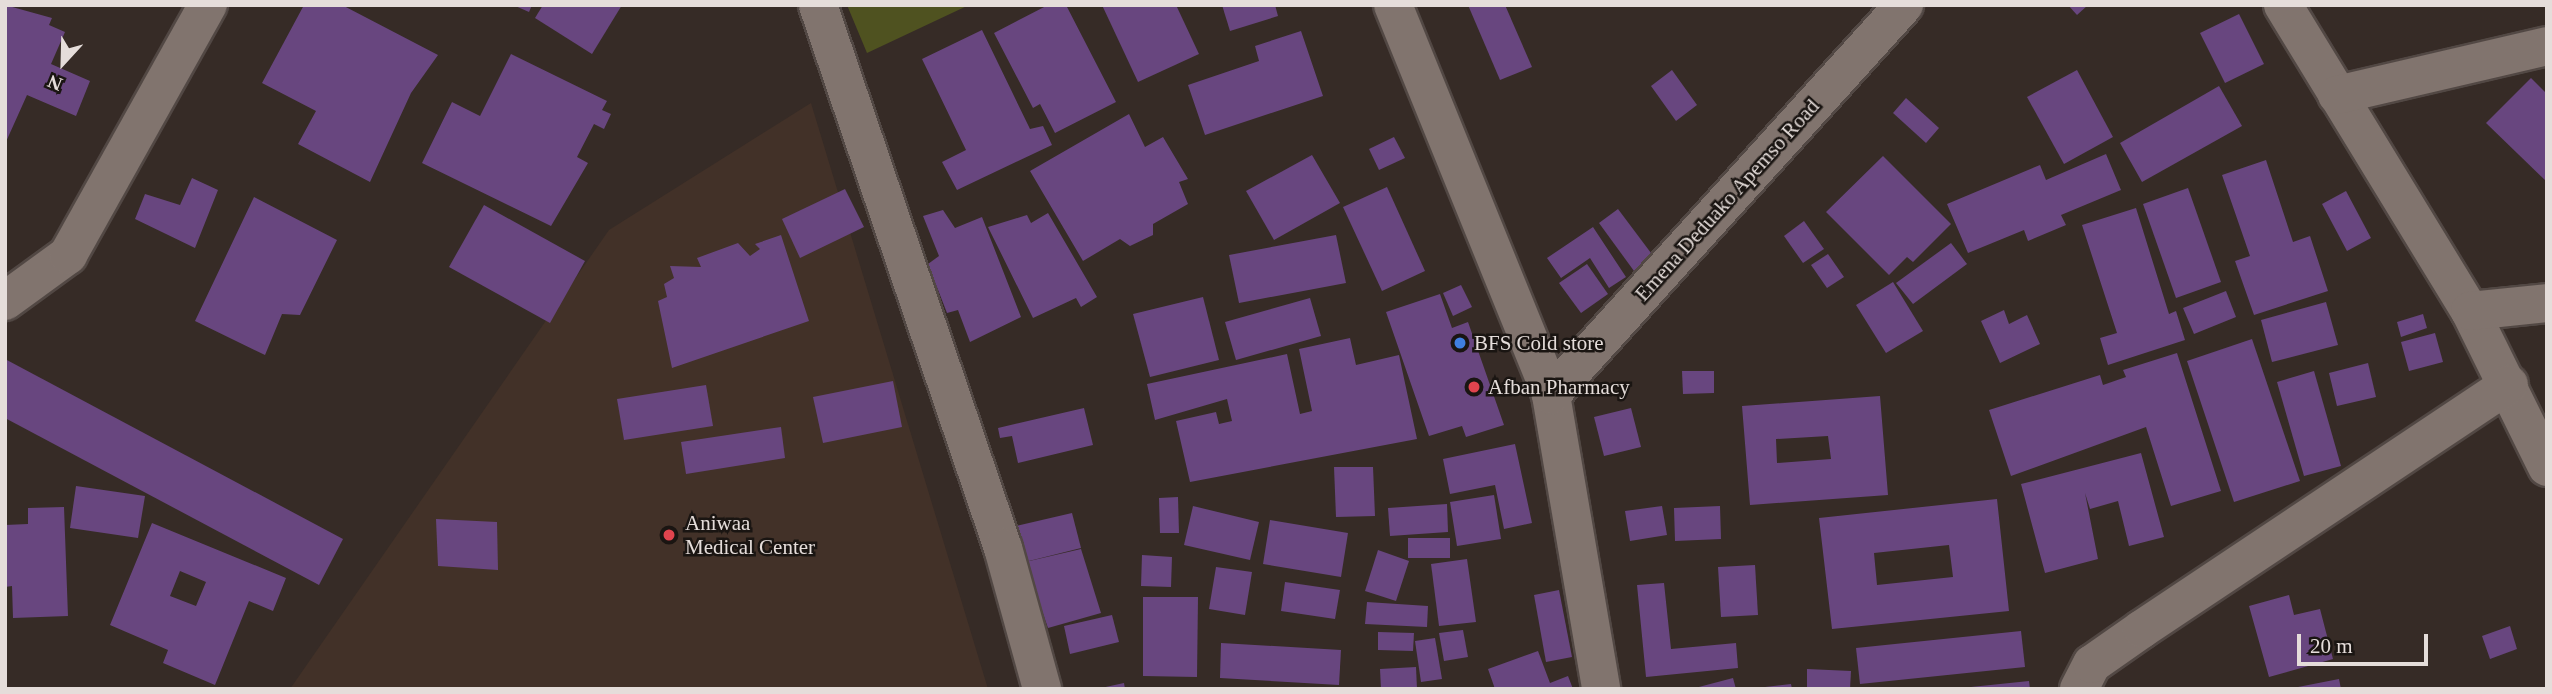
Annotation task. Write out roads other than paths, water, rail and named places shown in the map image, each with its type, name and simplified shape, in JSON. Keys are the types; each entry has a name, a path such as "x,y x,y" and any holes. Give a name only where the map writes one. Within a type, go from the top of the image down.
{"street":[{"path":"5,301 68,255 208,5"},
{"path":"818,5 1003,548 1042,689"},
{"path":"1393,5 1551,395 1601,689"},
{"name":"Emena Deduako Apemso Road","path":"1551,395 1904,5"},
{"path":"2283,5 2470,311 2509,384 2547,467"},
{"path":"2337,95 2547,46"},
{"path":"2470,311 2547,303"},
{"path":"2079,689 2092,664 2509,384"}],"place":[{"name":"BFS Cold store","path":"1460,343"},
{"name":"Afban Pharmacy","path":"1474,387"},
{"name":"Aniwaa Medical Center","path":"669,535"}]}
